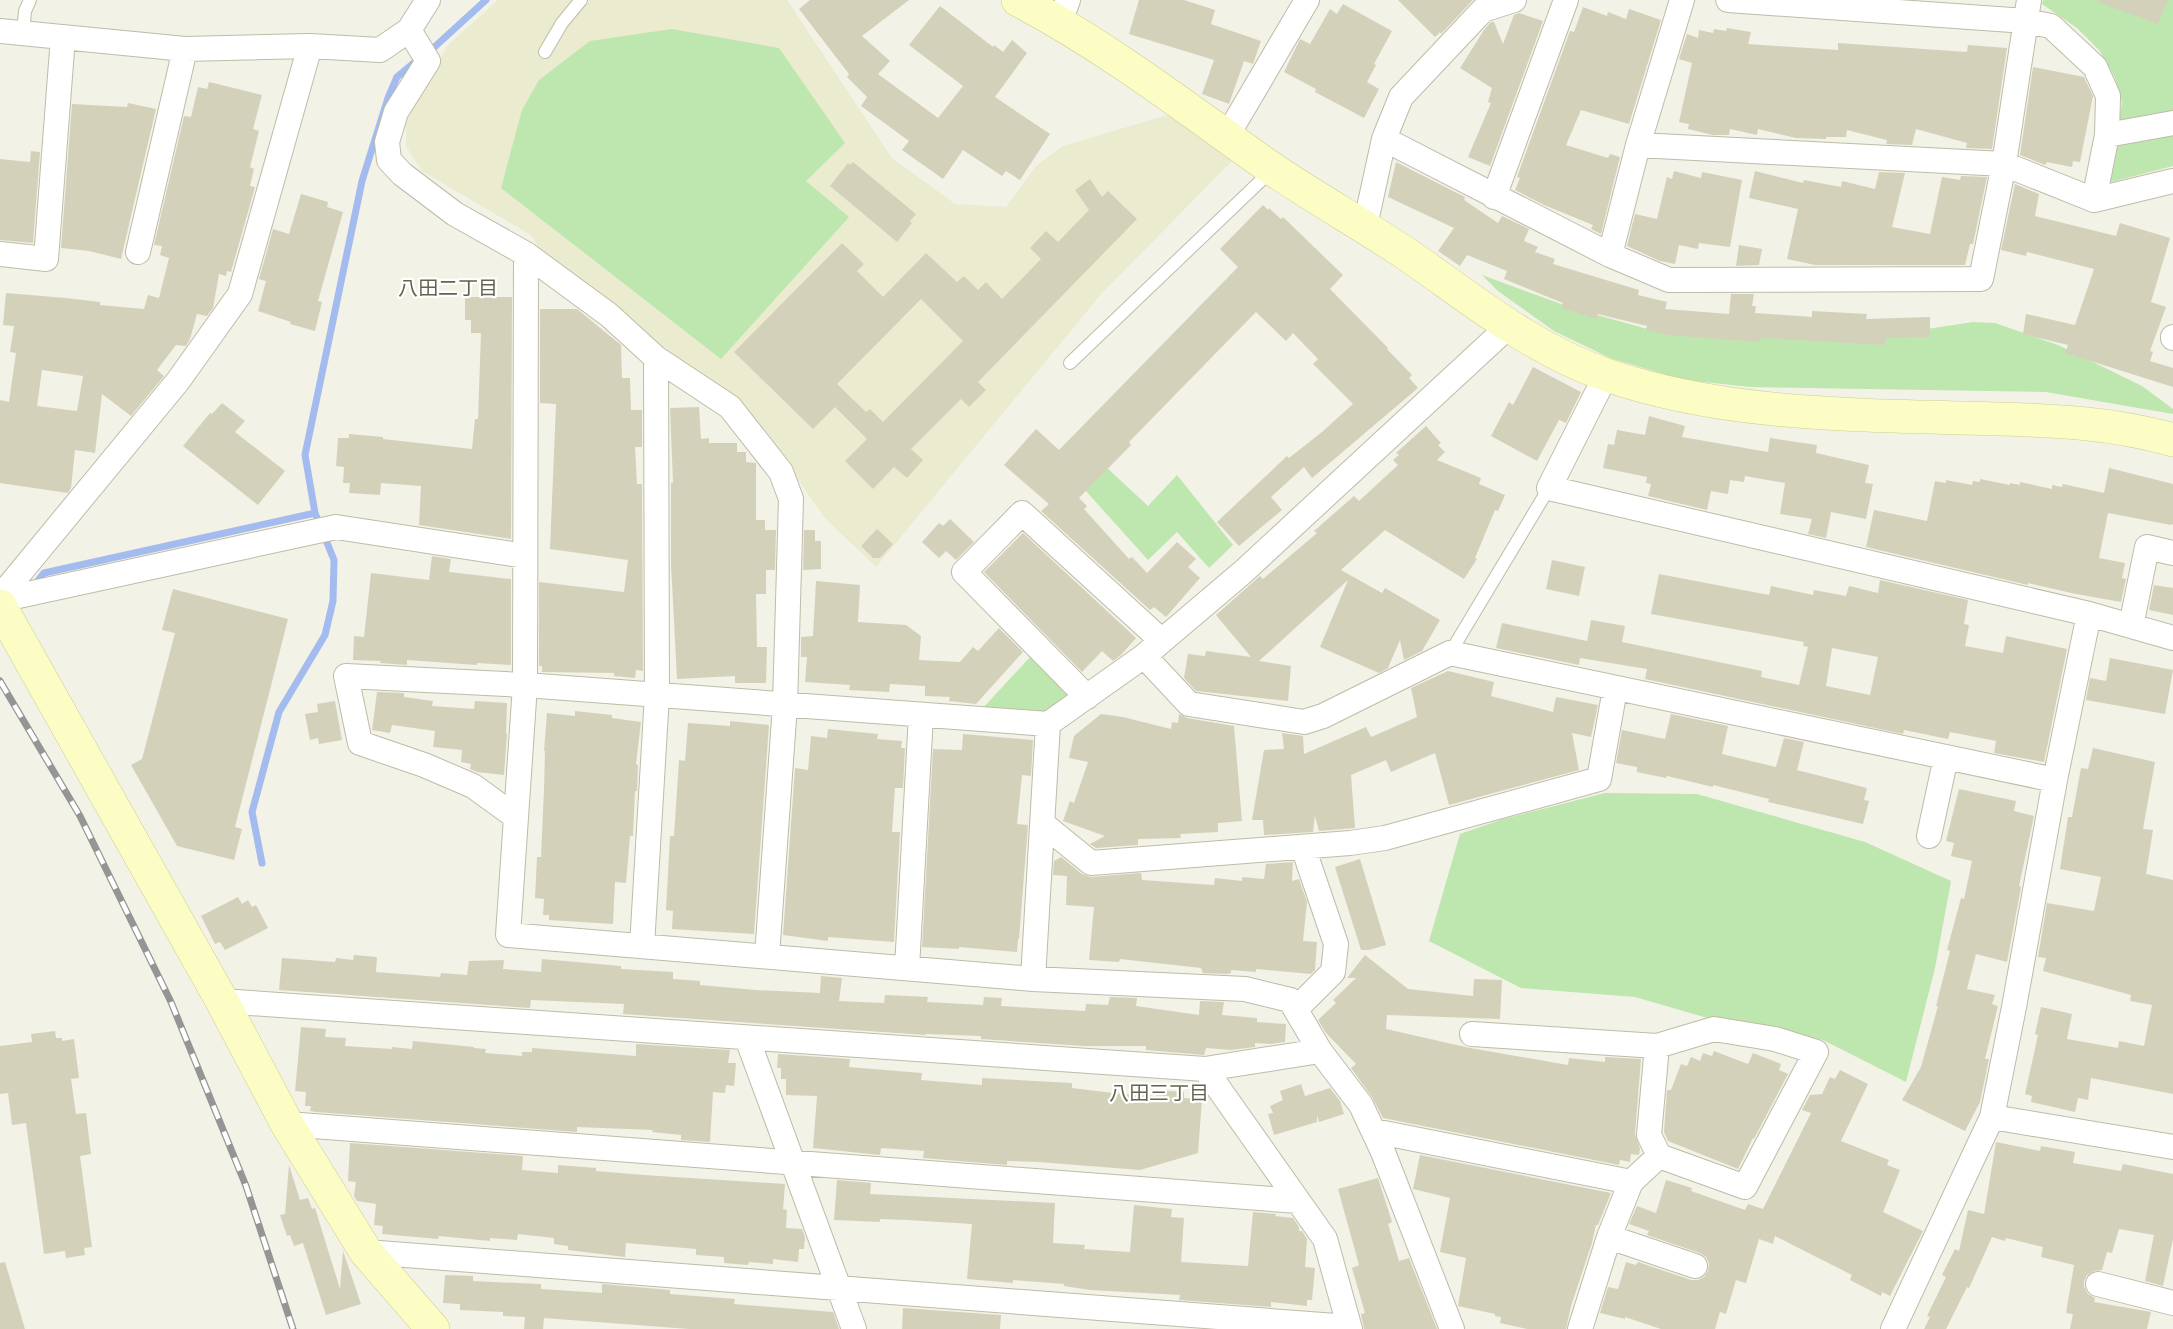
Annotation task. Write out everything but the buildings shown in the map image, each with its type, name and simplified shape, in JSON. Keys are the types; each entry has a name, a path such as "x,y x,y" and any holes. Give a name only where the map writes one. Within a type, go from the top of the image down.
{"street":[{"path":"428,0 418,45 428,61 396,112 387,142 389,160 402,174 455,214 526,254 609,315 656,358 730,407 781,472 791,499 785,705 767,956"},
{"path":"1018,0 1064,11 1273,169 1365,226 1510,326 1564,359 1606,375 1713,403 1867,416 2074,422 2156,435 2173,440"},
{"path":"1227,136 1307,0"},
{"path":"1365,226 1384,139 1401,98 1483,10 1514,0"},
{"path":"1494,197 1566,0"},
{"path":"1610,255 1638,146 1682,0"},
{"path":"1728,0 2027,11 2051,26 2095,67 2108,96 2107,135 2094,200"},
{"path":"1384,139 1610,255 1669,280 1981,279 2004,164 2027,11"},
{"path":"11,32 185,49 310,46 380,50 418,45"},
{"path":"0,254 46,259 63,37"},
{"path":"0,598 178,381 240,294 310,46"},
{"path":"138,252 185,49"},
{"path":"2107,135 2173,123"},
{"path":"1638,146 2004,164 2094,200 2173,181"},
{"path":"526,254 525,685 508,934 1034,979 1245,989 1290,1000 1320,1051 1361,1105 1374,1131 1452,1329"},
{"path":"516,817 473,786 414,761 360,743 346,676 525,685 1048,724 1152,648 1243,572 1510,326"},
{"path":"642,946 657,695 656,358"},
{"path":"1606,375 1549,488 2089,614 2173,638"},
{"path":"1087,697 964,572 1022,513 1152,648 1189,704 1304,722 1323,716 1450,654 2055,780"},
{"path":"0,598 336,527 525,556"},
{"path":"2131,626 2147,547 2173,553"},
{"path":"0,606 222,1001 287,1124 366,1252 433,1329"},
{"path":"1893,1329 1992,1117 2055,780 2089,614"},
{"path":"1043,824 1091,863 1303,847 1385,838 1599,778 1616,689"},
{"path":"907,968 921,715"},
{"path":"1034,979 1048,724"},
{"path":"1929,836 1946,757"},
{"path":"1296,1009 1333,972 1336,944 1303,847"},
{"path":"222,1001 1205,1070 1320,1051"},
{"path":"1472,1034 1657,1046 1714,1029 1774,1039 1816,1052 1745,1187 1659,1156 1650,1135 1657,1046"},
{"path":"747,1038 854,1329"},
{"path":"366,1252 1350,1328 1325,1239 1205,1070"},
{"path":"1992,1117 2173,1148"},
{"path":"287,1124 1298,1201"},
{"path":"1374,1131 1631,1182"},
{"path":"1580,1329 1609,1237 1631,1182 1659,1156"},
{"path":"1609,1237 1695,1266"},
{"path":"2098,1284 2173,1303"}],"lane":[{"path":"11,32 30,0"},
{"path":"545,52 562,22 581,0"},
{"path":"1070,363 1273,169"},
{"path":"1450,654 1549,488"}],"shaded area":[{"path":"498,0 787,0 892,158 955,204 1006,207 1035,167 1063,146 1171,114 1238,155 1102,293 876,567 825,518 796,477 729,397 545,257 531,235 422,171 406,146 406,122 447,46"}],"green space":[{"path":"2043,0 2173,0 2173,166 2107,183 2122,103 2115,78 2099,50 2077,28 2042,4"},
{"path":"672,29 779,48 845,143 806,181 849,217 721,359 501,188 522,110 539,80 590,41"},
{"path":"1482,275 1572,308 1651,330 1881,336 1973,322 1995,323 2058,345 2142,386 2173,409 2173,414 2046,392 1751,387 1684,380 1610,358 1554,331 1498,291"},
{"path":"1105,466 1148,506 1177,475 1233,545 1209,568 1177,532 1148,560 1085,490"},
{"path":"1031,656 1069,689 1068,699 1051,714 982,709"},
{"path":"1605,793 1697,794 1865,842 1951,881 1935,968 1906,1082 1823,1040 1711,1019 1635,997 1521,988 1429,941 1460,834 1503,819"}],"waterway":[{"path":"429,52 486,0"},
{"path":"262,863 252,812 279,712 325,635 333,601 334,560 315,513 305,455 362,181 388,98 397,77 415,62"},
{"path":"34,586 44,573 315,513"}],"railway":[{"path":"0,681 80,816 171,1002 246,1186 293,1329"}],"district":[{"name":"八田二丁目","path":"448,287"},
{"name":"八田三丁目","path":"1159,1092"}]}
